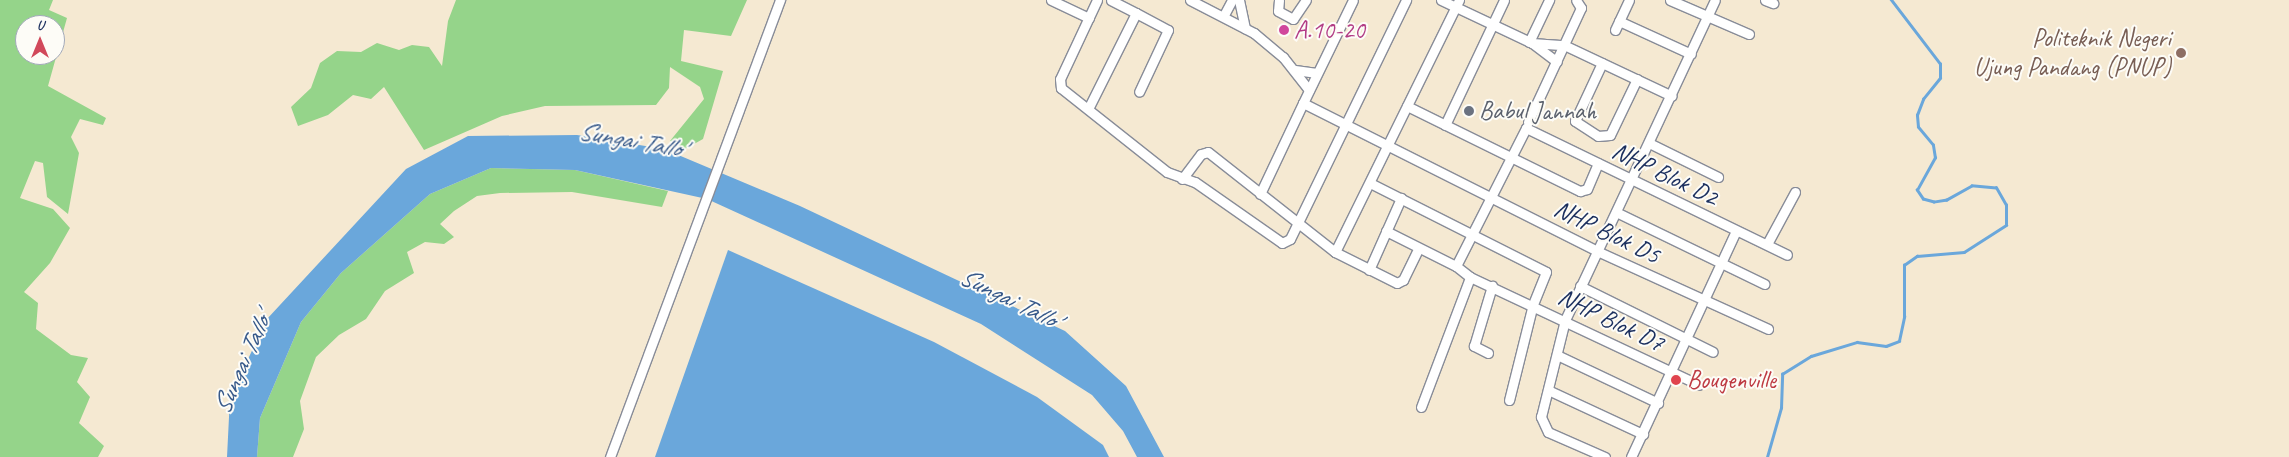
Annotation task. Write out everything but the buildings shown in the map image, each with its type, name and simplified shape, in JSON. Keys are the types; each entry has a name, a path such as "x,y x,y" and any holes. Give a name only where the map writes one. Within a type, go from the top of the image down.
{"street":[{"path":"610,457 780,0"},
{"path":"1051,0 1088,18"},
{"path":"1097,0 1060,84 1182,179 1198,184 1276,241 1290,239 1406,0"},
{"path":"1111,0 1136,14 1170,26 1139,92"},
{"path":"1190,0 1224,15 1245,28 1295,70 1309,90"},
{"path":"1224,15 1232,0"},
{"path":"1239,0 1245,28"},
{"path":"1279,0 1278,11 1293,20 1306,0"},
{"path":"1260,194 1353,0"},
{"path":"1441,0 1457,4 1492,26 1530,42 1557,62"},
{"path":"1444,125 1504,0"},
{"path":"1530,42 1550,0"},
{"path":"1456,266 1471,233 1494,198 1557,62 1581,8 1576,0"},
{"path":"1615,30 1629,0"},
{"path":"1670,0 1707,18 1749,34"},
{"path":"1605,457 1548,432 1540,417 1565,320 1650,143 1715,0"},
{"path":"1332,250 1370,183 1457,4"},
{"path":"1089,107 1136,14"},
{"path":"1619,21 1691,54"},
{"path":"1530,42 1564,45 1672,96"},
{"path":"1602,62 1575,120 1598,136 1610,135 1637,79"},
{"path":"1295,70 1317,74"},
{"name":"NHP Blok D5","path":"1303,103 1597,251 1768,329"},
{"path":"1407,106 1580,191 1587,189 1598,164"},
{"name":"NHP Blok D2","path":"1527,125 1598,164 1787,255"},
{"path":"1650,143 1718,177"},
{"path":"1182,179 1201,154 1208,152 1297,225 1332,250 1369,270 1400,283 1418,249"},
{"path":"1370,183 1537,266 1546,276 1533,304 1509,400"},
{"path":"1767,244 1795,192"},
{"path":"1369,270 1401,198"},
{"path":"1616,212 1721,261 1764,284"},
{"name":"NHP Blok D7","path":"1386,231 1418,249 1456,266 1470,277 1533,304 1699,385"},
{"path":"1631,457 1673,372 1736,231"},
{"path":"1421,407 1470,277"},
{"path":"1488,353 1474,346 1492,286"},
{"path":"1580,286 1713,352"},
{"path":"1557,355 1658,403"},
{"path":"1548,390 1643,434"}],"green space":[{"path":"0,0 53,0 49,10 60,15 15,15 15,65 54,65 48,86 106,118 103,125 80,119 71,137 79,153 68,214 47,197 43,163 35,161 20,198 53,209 70,228 50,263 24,292 38,303 36,329 71,355 88,358 77,382 90,397 79,423 104,446 98,457 0,457"},
{"path":"456,0 747,0 731,36 684,30 681,61 723,71 703,139 685,149 670,141 704,99 700,87 670,67 669,88 656,105 545,106 502,116 424,150 384,87 371,99 353,95 328,115 298,126 291,107 311,88 320,63 337,51 361,52 377,43 399,50 412,45 429,47 442,66 448,21"},
{"path":"491,168 575,170 668,191 662,207 572,192 500,193 477,196 454,211 440,224 454,237 444,244 425,242 407,252 414,273 385,291 366,319 339,335 316,357 300,401 304,429 293,457 257,457 260,418 301,322 341,273 430,194"}],"water":[{"path":"577,135 664,149 800,206 1065,331 1126,386 1164,457 1137,457 1123,431 1092,395 981,324 707,199 575,170 491,168 430,194 341,273 301,322 260,418 257,457 227,457 230,397 267,319 406,169 468,136"},
{"path":"728,250 934,342 1037,397 1103,445 1109,457 655,457"}],"waterway":[{"path":"1767,457 1781,408 1782,374 1811,356 1857,342 1886,346 1899,341 1904,317 1904,265 1917,256 1964,252 2006,225 2006,205 1996,188 1972,186 1947,200 1934,202 1923,199 1917,190 1935,158 1933,145 1918,127 1917,115 1923,99 1940,78 1940,64 1891,0"}],"place":[{"name":"A.10-20","path":"1284,30"},
{"name":"Politeknik Negeri Ujung Pandang (PNUP)","path":"2181,53"},
{"name":"Babul Jannah","path":"1469,111"},
{"name":"Bougenville","path":"1676,380"}],"water label":[{"name":"Sungai Tallo'","path":"631,140"},
{"name":"Sungai Tallo'","path":"1009,298"},
{"name":"Sungai Tallo'","path":"242,364"}]}
